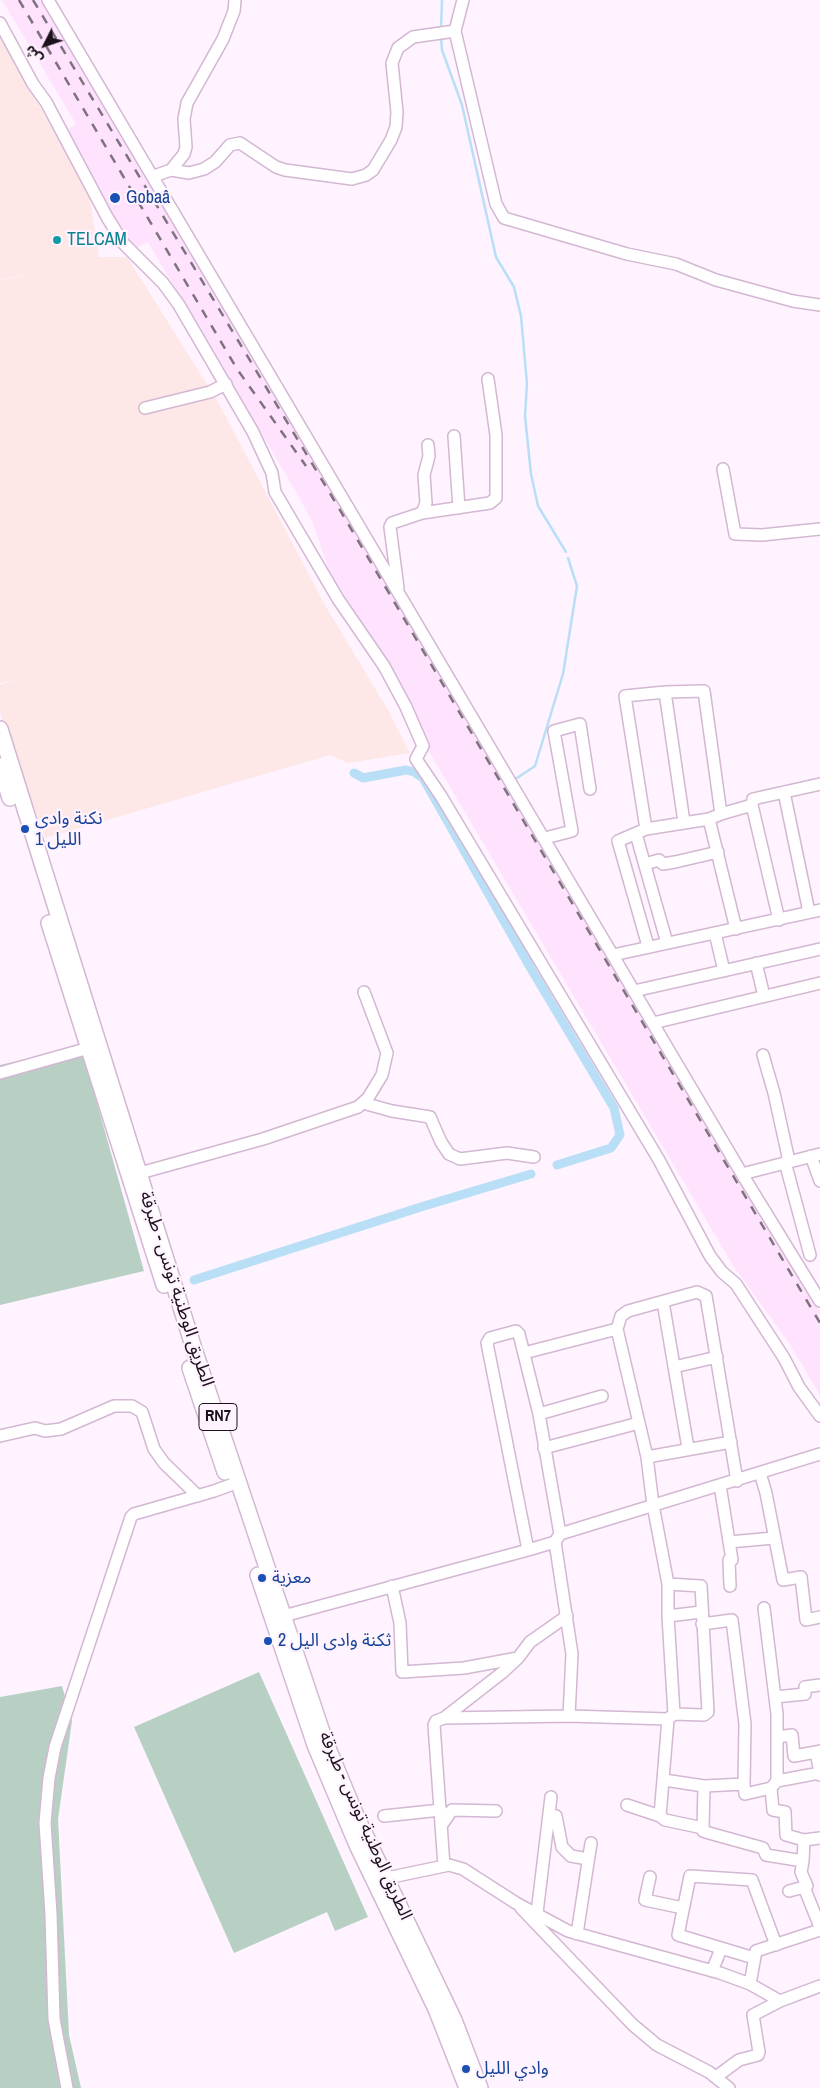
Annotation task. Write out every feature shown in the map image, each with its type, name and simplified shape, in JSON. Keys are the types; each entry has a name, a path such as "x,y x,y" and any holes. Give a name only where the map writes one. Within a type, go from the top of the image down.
{"main road":[{"name":"الطريق الوطنية تونس - طبرقة","path":"0,729 84,1014 89,1048 202,1404 234,1484"},
{"name":"الطريق الوطنية تونس - طبرقة","path":"0,766 140,1173 315,1745 334,1791 428,1992 467,2088"},
{"name":"الطريق الوطنية تونس - طبرقة","path":"277,1618 357,1818 454,2020 480,2088"}],"street":[{"path":"48,0 154,176 634,992 820,1301"},
{"path":"154,176 171,170 180,160 186,147 184,118 187,103 223,39 234,12 235,0"},
{"path":"463,0 445,32 496,204 504,218 627,254 676,264 716,280 793,301 820,305"},
{"path":"0,23 33,84 46,102 107,217 123,243 163,283 174,298 226,384 253,432 272,473 275,492 338,599 384,666 406,707 423,746 416,758 659,1160 710,1256 722,1272 736,1284 784,1358 799,1387 820,1416"},
{"path":"171,170 189,173 204,169 215,162 230,145 240,143 276,167 285,170 352,178 366,175 373,170 391,140 396,127 397,112 392,68 395,52 409,39 445,32"},
{"path":"399,595 390,527 395,521 422,513 490,503 496,498 496,435 488,378"},
{"path":"145,408 210,392 226,384"},
{"path":"454,436 459,508"},
{"path":"422,513 426,503 424,475 429,456 428,444"},
{"path":"723,469 736,534 762,535 820,528"},
{"path":"668,943 644,864 625,696 704,691 721,814"},
{"path":"665,692 684,822"},
{"path":"545,838 572,831 554,731 580,724 590,789"},
{"path":"779,920 752,805 755,798 819,788"},
{"path":"613,955 814,911 784,792"},
{"path":"648,946 618,844 622,838 641,831 709,818 752,805"},
{"path":"709,818 736,929"},
{"path":"644,864 659,860 663,864 718,852"},
{"path":"714,934 724,971"},
{"path":"634,992 820,949"},
{"path":"756,963 764,996"},
{"path":"653,1023 820,983"},
{"path":"140,1173 263,1139 358,1108 382,1075 387,1053 364,992"},
{"path":"0,1072 89,1048"},
{"path":"763,1056 774,1093 787,1162 815,1254 796,1263"},
{"path":"363,1103 392,1111 430,1116 441,1142 449,1154 460,1159 507,1153 534,1157"},
{"path":"742,1174 816,1155 820,1181"},
{"path":"660,1816 671,1716 668,1584 653,1505 647,1457 616,1329 621,1316 628,1311 697,1292 706,1296 737,1481"},
{"path":"663,1302 688,1448"},
{"path":"524,1353 616,1329"},
{"path":"528,1550 487,1341 490,1338 516,1330 519,1334 524,1353 538,1414 558,1538 572,1654 569,1716"},
{"path":"674,1367 717,1357"},
{"path":"538,1414 602,1396"},
{"path":"0,1436 35,1428 45,1431 61,1429 114,1406 132,1406 142,1412 154,1449 164,1463 198,1496"},
{"path":"544,1448 639,1423"},
{"path":"647,1457 688,1448 731,1442"},
{"path":"277,1618 528,1550 653,1505 737,1481 820,1454"},
{"path":"760,1473 766,1493 783,1580 801,1578 806,1620 820,1617"},
{"path":"67,2088 54,2019 51,1914 45,1824 49,1778 55,1747 131,1517 134,1514 234,1484"},
{"path":"720,1485 732,1560 729,1560 730,1586"},
{"path":"729,1542 774,1538"},
{"path":"444,1718 704,1715 708,1712 701,1586 668,1584"},
{"path":"392,1586 400,1623 402,1672 464,1668 518,1658"},
{"path":"764,1608 775,1697 777,1737 773,1810 786,1812 786,1835 804,1840 820,1838"},
{"path":"668,1616 701,1612"},
{"path":"444,1866 434,1726 436,1721 444,1718 518,1658 530,1642 567,1616"},
{"path":"702,1624 732,1620 744,1724 744,1784 746,1794 820,1774 818,1752 794,1756 792,1736 777,1737"},
{"path":"775,1697 805,1694 805,1687 820,1685"},
{"path":"664,1780 704,1786 744,1784"},
{"path":"703,1828 704,1786"},
{"path":"537,1913 552,1797"},
{"path":"627,1805 660,1816 665,1820 703,1828 704,1831 709,1833 763,1848 766,1855 803,1861"},
{"path":"384,1816 440,1810"},
{"path":"441,1826 452,1810 496,1811"},
{"path":"549,1814 556,1816 562,1847 571,1856 588,1859"},
{"path":"789,1892 807,1886 801,1872 804,1840"},
{"path":"576,1934 591,1843"},
{"path":"387,1878 444,1866 463,1869 516,1903 576,1934 712,1971 750,1984 780,2001"},
{"path":"754,1958 678,1935 690,1876 752,1880 776,1945"},
{"path":"650,1877 645,1900 682,1908"},
{"path":"750,1984 756,1951 820,1929 804,1887"},
{"path":"516,1903 633,2025 658,2045 716,2078 729,2088"},
{"path":"712,1971 721,1949"},
{"path":"716,2078 739,2060 758,2055 753,2015 780,2001 820,1986"}],"shaded area":[{"path":"2,0 41,0 820,1312 820,1395 789,1343 734,1267 427,748 334,586 314,526 298,495 148,242 132,250 64,132 76,124"},
{"path":"0,36 89,194 99,257 127,257 217,400 326,607 388,710 410,753 348,763 330,755 45,838 0,713 0,685 15,680 0,683 0,281 39,271 0,280"}],"green space":[{"path":"81,1046 144,1271 0,1305 0,1065"},
{"path":"259,1672 368,1917 335,1931 327,1912 234,1953 134,1727"},
{"path":"62,1686 72,1721 58,1819 69,2035 81,2088 0,2088 0,1697"}],"waterway":[{"path":"441,29 442,0"},
{"path":"441,37 442,50 462,105 496,257 514,287 521,316 527,384 525,416 531,474 538,506 566,552"},
{"path":"517,778 535,766 563,674 577,586 568,558"},
{"path":"354,773 363,778 406,770 414,772 423,778 530,967 614,1108 620,1135 611,1148 557,1165"},
{"path":"194,1280 424,1206 531,1174"}],"railway":[{"path":"19,0 237,369 306,466"},
{"path":"33,0 331,495 820,1323"}],"place":[{"name":"Gobaâ","path":"115,198"},
{"name":"TELCAM","path":"57,240"},
{"name":"نكنة وادى الليل 1","path":"25,829"},
{"name":"معزية","path":"262,1578"},
{"name":"ثكنة وادى اليل 2","path":"268,1641"},
{"name":"وادي الليل","path":"466,2069"}]}
